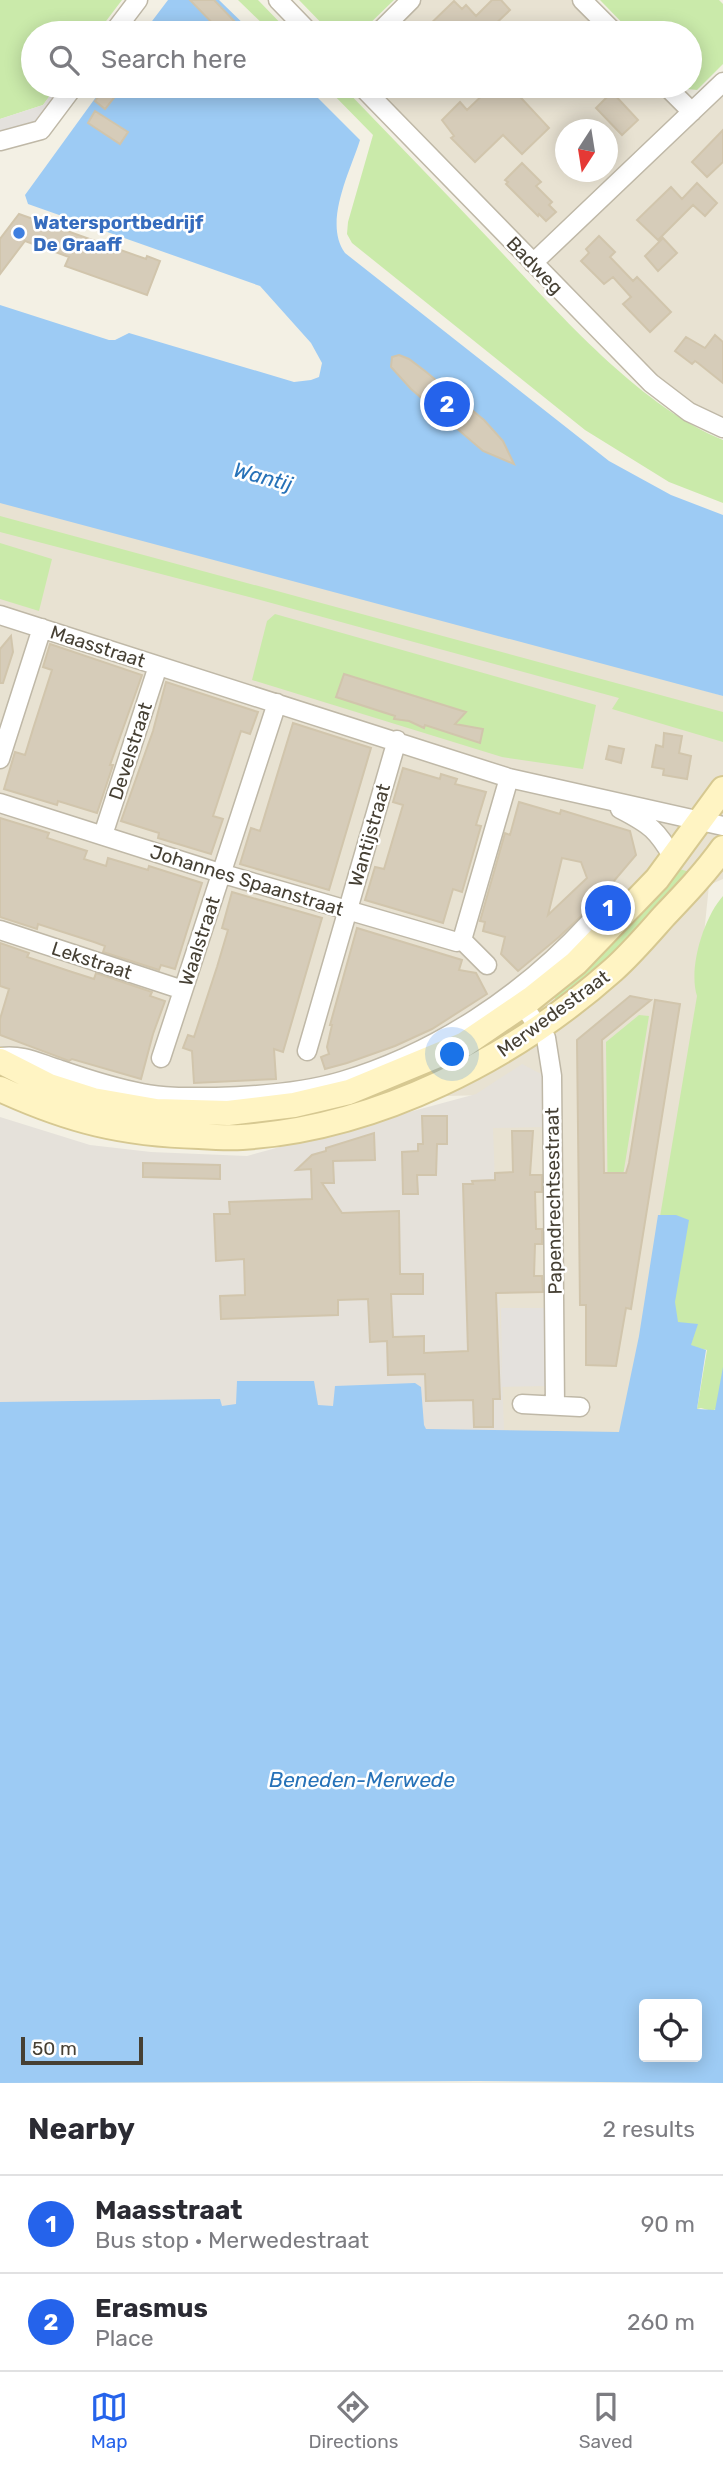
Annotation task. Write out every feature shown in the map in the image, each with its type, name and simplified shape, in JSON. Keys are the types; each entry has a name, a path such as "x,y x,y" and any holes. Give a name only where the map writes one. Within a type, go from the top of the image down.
{"main road":[{"name":"Merwedestraat","path":"0,1089 43,1108 100,1126 113,1125 156,1111 228,1113 293,1105 349,1093 465,1044 523,1005 576,963 674,859 723,789"},
{"path":"699,820 710,830 713,845 707,870"},
{"name":"Merwedestraat","path":"0,1059 113,1125 157,1135 241,1138 319,1125 390,1105 474,1068 538,1027 613,970 707,870 723,848"}],"street":[{"path":"122,21 138,0"},
{"path":"278,0 298,21"},
{"path":"389,21 411,0"},
{"path":"582,0 603,21"},
{"path":"533,263 723,82"},
{"path":"0,141 41,130 65,98"},
{"name":"Badweg","path":"373,98 651,383 689,412 723,428"},
{"path":"678,98 692,112"},
{"name":"Maasstraat","path":"0,615 509,778 723,826"},
{"path":"0,759 42,628"},
{"name":"Develstraat","path":"103,835 158,666"},
{"name":"Waalstraat","path":"161,1058 276,704"},
{"name":"Wantijstraat","path":"307,1051 397,740"},
{"path":"487,965 462,940 509,778"},
{"name":"Maasstraat","path":"598,799 645,822 658,833 674,859"},
{"name":"Johannes Spaanstraat","path":"0,803 347,911 457,942 462,940"},
{"name":"Merwedestraat","path":"0,1059 18,1055 114,1087 144,1094 179,1097 248,1096 340,1082 389,1064 468,1024 559,956 589,923 608,932"},
{"name":"Lekstraat","path":"0,930 183,990"},
{"name":"Papendrechtsestraat","path":"523,1005 545,1038 552,1076 555,1406"},
{"path":"522,1404 580,1406"}],"shaded area":[{"path":"411,0 582,0 603,21 390,21"},
{"path":"723,82 723,428 689,412 373,98 678,98 692,112"},
{"path":"48,98 59,98 43,120 0,133 0,119 43,105"},
{"path":"0,480 723,696 723,879 709,885 698,994 625,1436 498,1436 488,1095 60,1105 0,1069"},
{"path":"522,1064 543,1075 543,1127 493,1128 504,1430 0,1456 0,1117 90,1145 151,1152 247,1156 476,1094"},
{"path":"501,1308 545,1308 546,1386 502,1387"}],"green space":[{"path":"0,0 122,0 106,21 21,21 21,98 48,98 43,105 0,119"},
{"path":"238,0 258,0 278,21 260,21"},
{"path":"299,0 394,0 372,21 319,21"},
{"path":"600,0 719,0 723,4 723,64 702,85 702,21 620,21"},
{"path":"337,98 354,98 569,323 628,379 691,424 723,440 723,503 669,482 585,430 352,243 347,234 348,222 373,135"},
{"path":"0,516 723,712 723,742 612,709 619,698 0,532"},
{"path":"0,543 52,559 39,611 0,599"},
{"path":"275,614 596,705 583,769 502,757 252,680 267,621"},
{"path":"676,868 693,873 658,913 560,1004 551,994"},
{"path":"723,896 723,1371 716,1409 712,1411 697,1409 707,1350 640,1336 697,996 696,958 704,929"},
{"path":"639,1015 649,1016 615,1225 608,1225 606,1042"}],"water":[{"path":"168,0 219,0 241,21 152,21"},
{"name":"Wantij","path":"95,98 318,98 360,140 337,212 339,241 345,253 609,461 671,495 723,515 723,696 0,503 0,305 109,340 129,333 294,382 319,377 322,363 311,343 260,286 28,204 25,195"},
{"name":"Beneden-Merwede","path":"658,1215 676,1215 689,1220 675,1302 678,1322 698,1324 691,1345 706,1350 697,1409 715,1410 723,1367 723,2083 0,2083 0,1402 220,1399 222,1406 236,1404 237,1381 314,1381 318,1405 333,1406 335,1386 415,1383 421,1387 426,1429 619,1432 639,1336"}],"building":[{"path":"190,0 214,0 234,21 210,21"},
{"path":"492,0 501,0 510,10 499,21 433,21 454,1 462,9 466,5 476,16"},
{"path":"97,98 114,98 105,109 95,101"},
{"path":"480,98 521,98 549,128 522,154 503,135 475,162 451,138 454,136 442,120 460,102 467,110"},
{"path":"606,98 618,98 638,120 622,135 618,131 618,119 607,119 596,108"},
{"path":"95,111 128,132 120,144 88,123"},
{"path":"723,130 723,162 707,177 692,162"},
{"path":"522,163 541,182 536,186 552,202 549,205 556,212 546,221 506,184 508,182 505,180"},
{"path":"697,183 717,203 705,216 693,205 658,240 637,220 671,187 682,199"},
{"path":"19,214 146,259 147,256 160,261 147,295 65,266 69,257 25,241 0,274 0,239"},
{"path":"599,236 615,252 610,257 633,281 637,277 671,312 650,332 623,304 631,297 613,277 604,284 581,261 589,253 586,249"},
{"path":"663,238 677,253 658,271 645,256"},
{"path":"715,335 723,342 723,383 695,361 692,364 675,351 686,337 705,348"},
{"path":"399,355 425,371 484,420 503,441 514,464 483,451 411,389 391,367 392,357"},
{"path":"11,636 13,652 3,683 0,683 0,649"},
{"path":"50,644 142,675 110,765 113,765 97,813 58,801 57,805 4,789 15,752 25,755 52,670 43,667"},
{"path":"344,674 466,712 455,724 483,729 480,743 425,725 424,728 409,721 394,719 395,716 336,697"},
{"path":"166,682 258,712 250,734 241,731 213,816 223,819 211,854 158,838 159,833 121,821 153,731"},
{"path":"293,723 371,748 329,890 240,864 251,828 260,831"},
{"path":"664,733 682,736 679,753 691,756 687,779 663,775 664,769 652,767 656,745 663,747"},
{"path":"609,746 624,749 621,763 606,759"},
{"path":"403,768 440,779 441,774 457,779 455,784 486,792 476,825 481,826 462,892 453,889 443,923 365,900 375,867 384,869 403,805 393,802"},
{"path":"519,802 560,814 561,810 630,831 636,855 597,901 518,971 501,954 505,937 483,931 485,922 480,921 505,833 510,835","holes":["562,858 581,862 587,878 548,915"]},
{"path":"0,818 49,833 47,838 87,851 84,859 106,866 108,858 148,870 149,866 202,883 175,969 161,965 159,970 103,952 105,946 94,942 38,924 37,929 0,917"},
{"path":"232,892 322,918 283,1052 274,1049 276,1079 194,1083 192,1051 183,1048 188,1035 194,1037 217,967 228,930 222,928"},
{"path":"357,928 462,960 459,970 476,973 487,994 432,1029 395,1046 325,1069 321,1057 329,1054 327,1047 330,1025"},
{"path":"0,943 29,953 27,957 94,979 96,973 152,992 150,996 165,1001 141,1079 72,1059 69,1061 0,1035 0,1019 9,989 0,986"},
{"path":"630,996 651,1000 602,1040 604,1173 626,1173 629,1163 655,1000 680,1004 631,1309 626,1308 616,1366 586,1365 586,1305 580,1305 577,1040"},
{"path":"422,1116 447,1116 447,1144 437,1144 436,1175 417,1175 418,1194 403,1194 402,1152 418,1151 418,1144 423,1144"},
{"path":"512,1131 533,1131 530,1175 542,1175 542,1192 535,1192 536,1229 542,1229 542,1244 535,1244 534,1276 542,1276 543,1292 496,1293 500,1399 493,1399 493,1427 474,1427 473,1400 426,1401 425,1374 388,1375 387,1341 370,1342 368,1299 338,1300 338,1315 221,1319 220,1296 245,1295 244,1259 216,1261 214,1214 230,1214 229,1202 312,1199 311,1169 296,1170 312,1155 326,1151 326,1148 374,1133 375,1160 333,1161 334,1183 322,1183 342,1213 399,1211 400,1274 423,1274 423,1294 391,1294 393,1337 424,1336 424,1353 468,1351 463,1184 495,1180 495,1173 513,1172"},
{"path":"143,1163 220,1165 220,1179 143,1177"}],"place":[{"name":"Watersportbedrijf De Graaff","path":"19,233"},
{"name":"Erasmus","path":"447,404"},
{"name":"Maasstraat","path":"608,908"}]}
